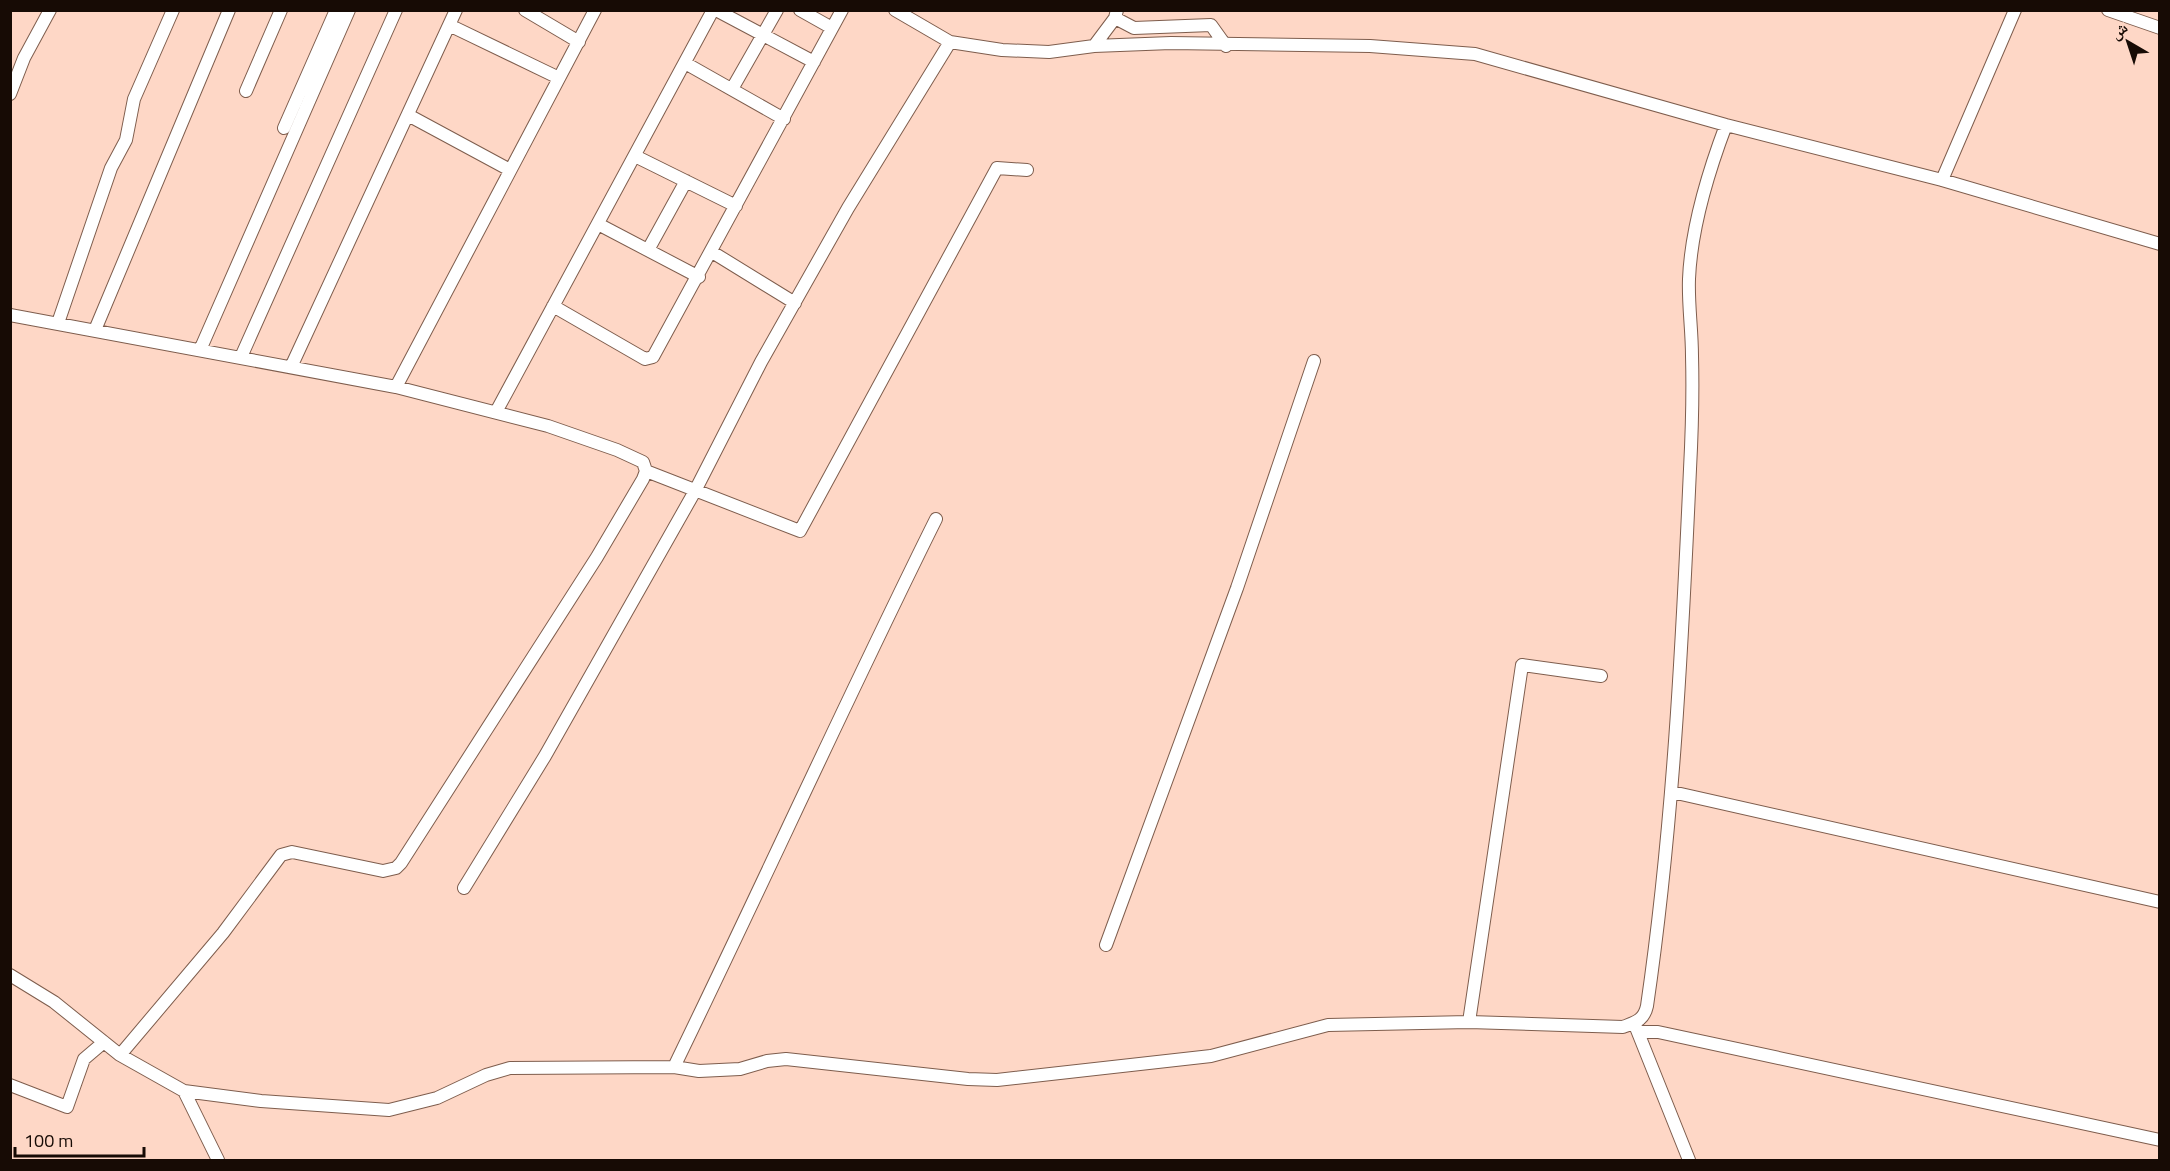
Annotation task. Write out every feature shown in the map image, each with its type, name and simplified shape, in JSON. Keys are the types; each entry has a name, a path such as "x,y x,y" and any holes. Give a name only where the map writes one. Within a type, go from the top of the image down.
{"street":[{"path":"10,94 24,58 50,10"},
{"path":"58,323 111,168 126,140 134,99 173,10"},
{"path":"95,330 229,10"},
{"path":"246,91 281,10"},
{"path":"284,128 336,10"},
{"path":"200,350 349,10"},
{"path":"241,357 396,10"},
{"path":"525,10 579,42"},
{"path":"396,387 595,10"},
{"path":"496,412 715,10 814,62"},
{"path":"732,89 777,10"},
{"path":"800,10 832,28"},
{"path":"554,306 640,357 649,360 657,352 842,10"},
{"path":"895,10 950,42 979,48 1049,52 1094,46 1172,43 1226,46 1370,46 1475,54 1726,125 1942,180 2160,244"},
{"path":"1942,180 2016,10"},
{"path":"2108,10 2160,28"},
{"path":"1094,46 1116,14 1134,28 1173,29 1211,25 1226,46"},
{"path":"291,367 408,115 450,15 559,78"},
{"path":"464,888 545,756 695,491 795,303 863,182 950,42"},
{"path":"685,63 784,119"},
{"path":"408,115 510,170"},
{"path":"1636,1027 1645,1016 1647,1006 1660,917 1672,792 1690,466 1692,356 1689,278 1695,239 1712,165 1726,125"},
{"path":"635,156 736,206"},
{"path":"10,315 396,387 548,426 617,450 640,460 646,471 800,531 997,168 1027,170"},
{"path":"648,250 686,181"},
{"path":"598,224 699,277"},
{"path":"712,252 795,303"},
{"path":"1106,945 1237,588 1314,361"},
{"path":"120,1055 223,933 281,855 292,852 383,872 396,868 401,863 592,566 646,471"},
{"path":"674,1066 766,878 854,686 936,519"},
{"path":"1469,1022 1522,665 1600,676"},
{"path":"1672,792 2160,902"},
{"path":"10,975 54,1002 120,1055 184,1091 261,1101 389,1110 437,1098 486,1075 510,1068 674,1066 699,1071 729,1070 786,1059 968,1079 1016,1079 1222,1054 1322,1026 1469,1022 1636,1027 2160,1140"},
{"path":"1636,1027 1689,1161"},
{"path":"10,1085 67,1107 84,1059 104,1042"},
{"path":"184,1091 218,1161"}]}
